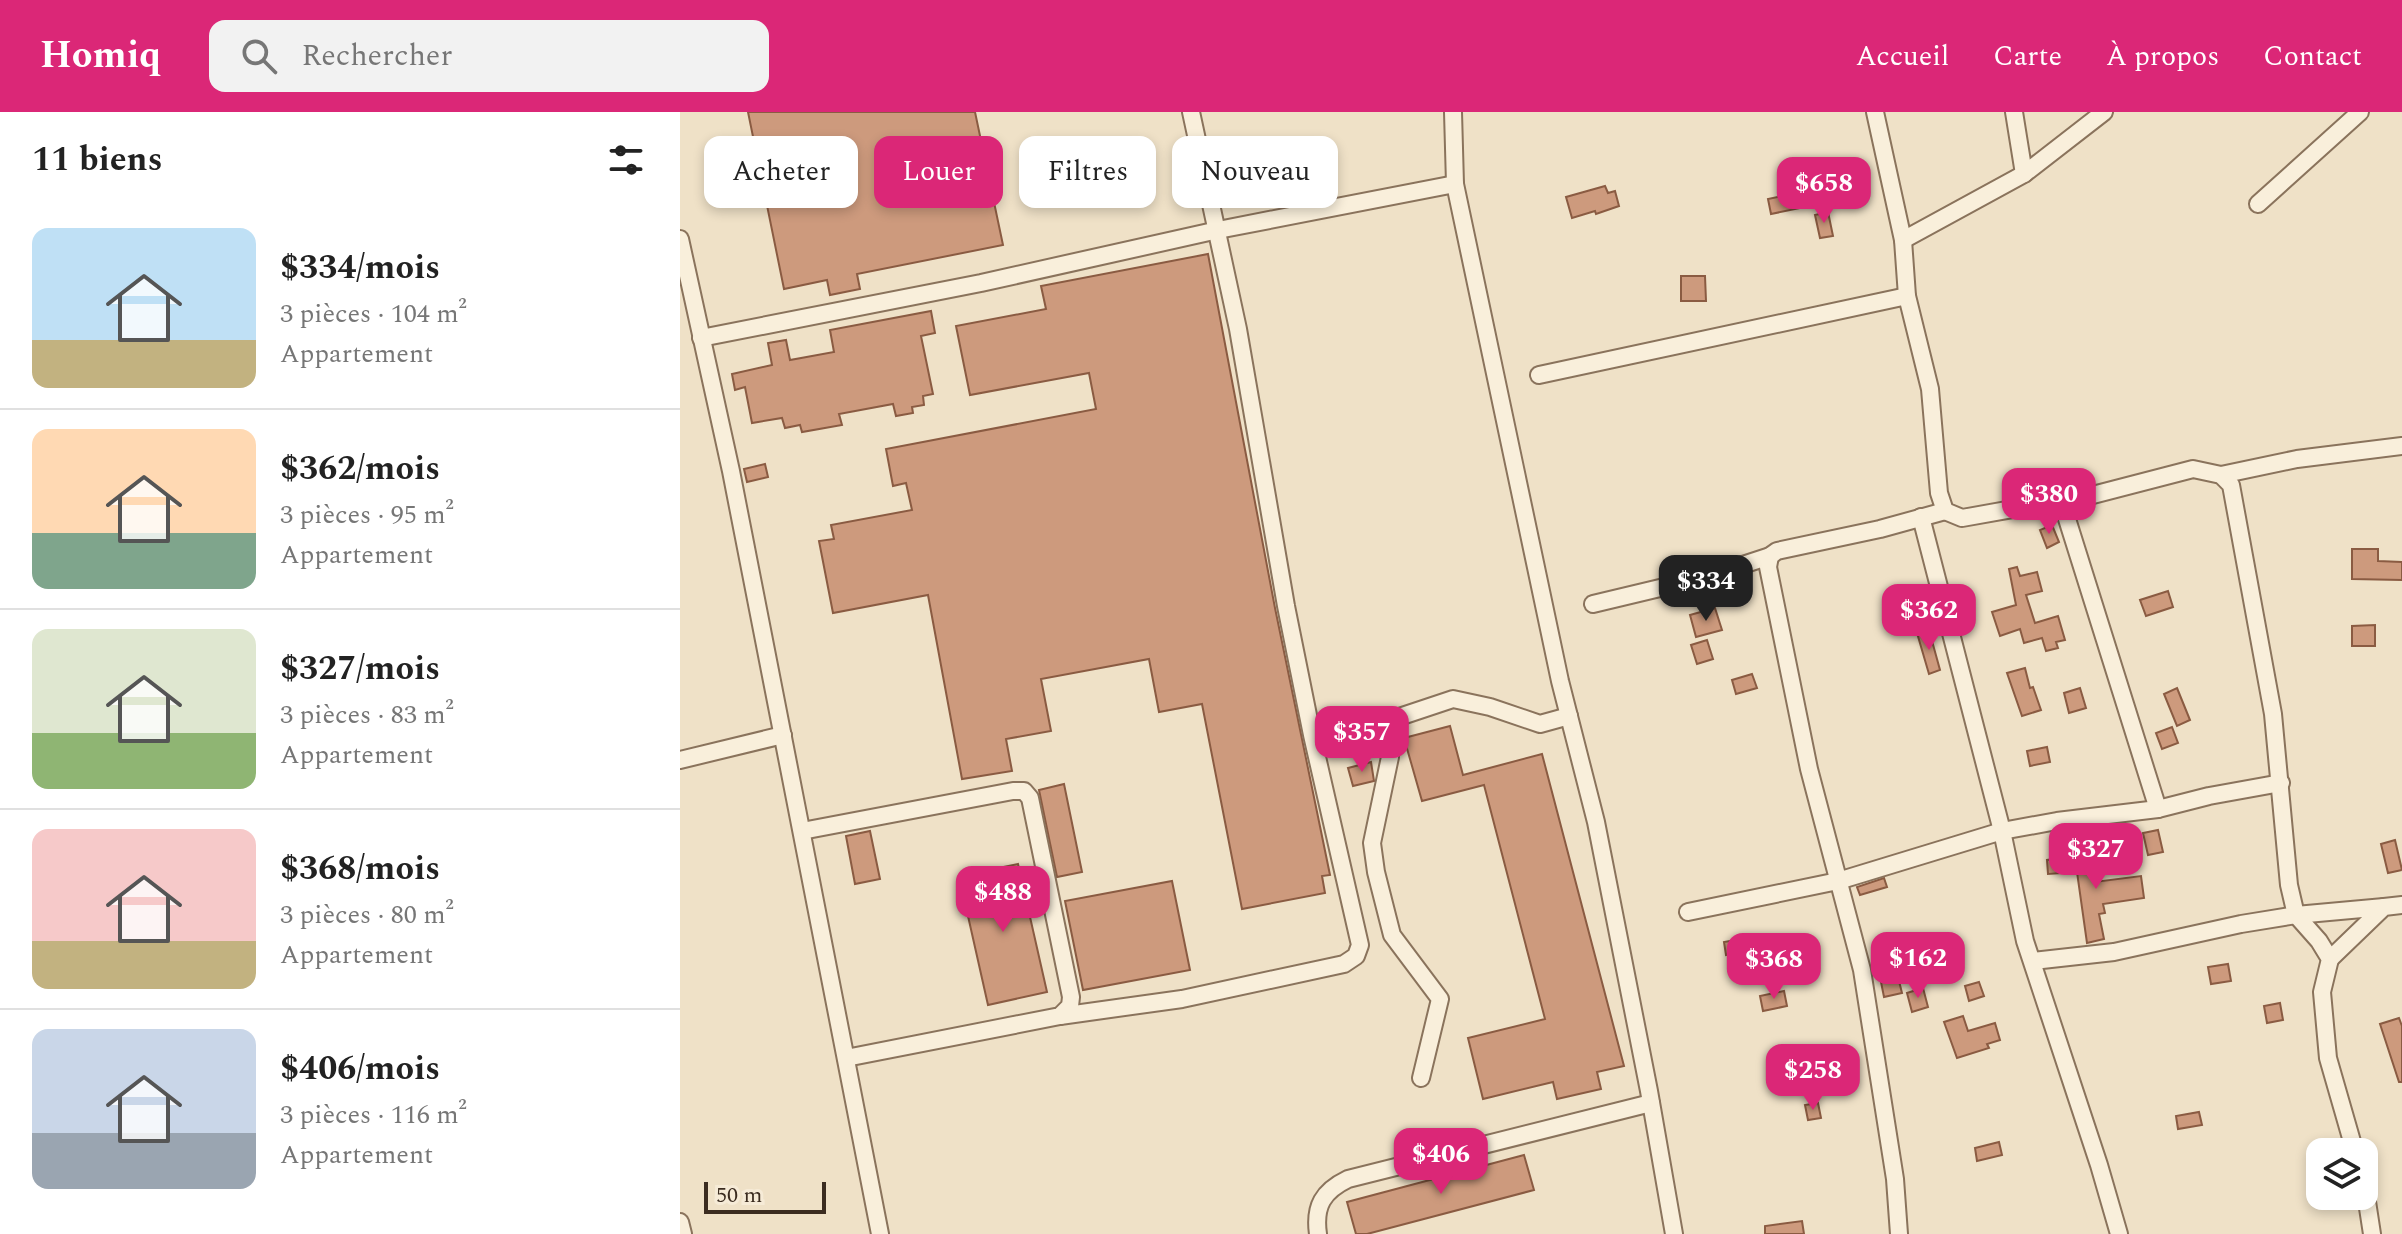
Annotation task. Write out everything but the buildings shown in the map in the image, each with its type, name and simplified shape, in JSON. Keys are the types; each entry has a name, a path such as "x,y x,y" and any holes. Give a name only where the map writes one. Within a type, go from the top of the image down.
{"street":[{"path":"846,1058 1060,1016 1182,999 1344,964 1356,956 1360,945 1289,622 1253,412 1218,230 1191,112"},
{"path":"1453,112 1455,184 1569,716 1596,822 1674,1234"},
{"path":"1875,112 1903,240 1907,296 1930,389 1939,493 1945,511"},
{"path":"2014,112 2024,174"},
{"path":"1903,240 2024,174 2104,112"},
{"path":"2258,204 2360,112"},
{"path":"701,338 1455,184"},
{"path":"680,239 731,471 880,1234"},
{"path":"1539,375 1907,296"},
{"path":"1593,604 1706,577 1777,551 1945,511 1962,518 2062,503 2193,469 2221,475 2297,459 2402,446"},
{"path":"2221,475 2231,485 2236,504 2251,603 2273,714 2289,885 2296,915 2325,948 2330,959"},
{"path":"2062,503 2158,809"},
{"path":"1921,517 2002,831 2025,941 2119,1234"},
{"path":"1770,556 1768,567 1809,769 1862,970 1895,1179 1899,1234"},
{"path":"1421,1078 1440,999 1392,935 1372,843 1390,757 1390,720 1453,699 1490,707 1540,724 1569,716"},
{"path":"680,760 783,735"},
{"path":"1688,912 1838,881 2002,831 2158,809 2281,783"},
{"path":"802,831 901,810 1024,791 1030,798 1071,997 1070,1006 1060,1016"},
{"path":"2033,961 2114,952 2296,915 2402,905"},
{"path":"2351,1138 2328,1058 2322,992 2330,959 2384,907"},
{"path":"1318,1234 1316,1218 1319,1202 1332,1186 1348,1179 1651,1103"},
{"path":"2368,1210 2372,1234"},
{"path":"680,1222 683,1234"}]}
